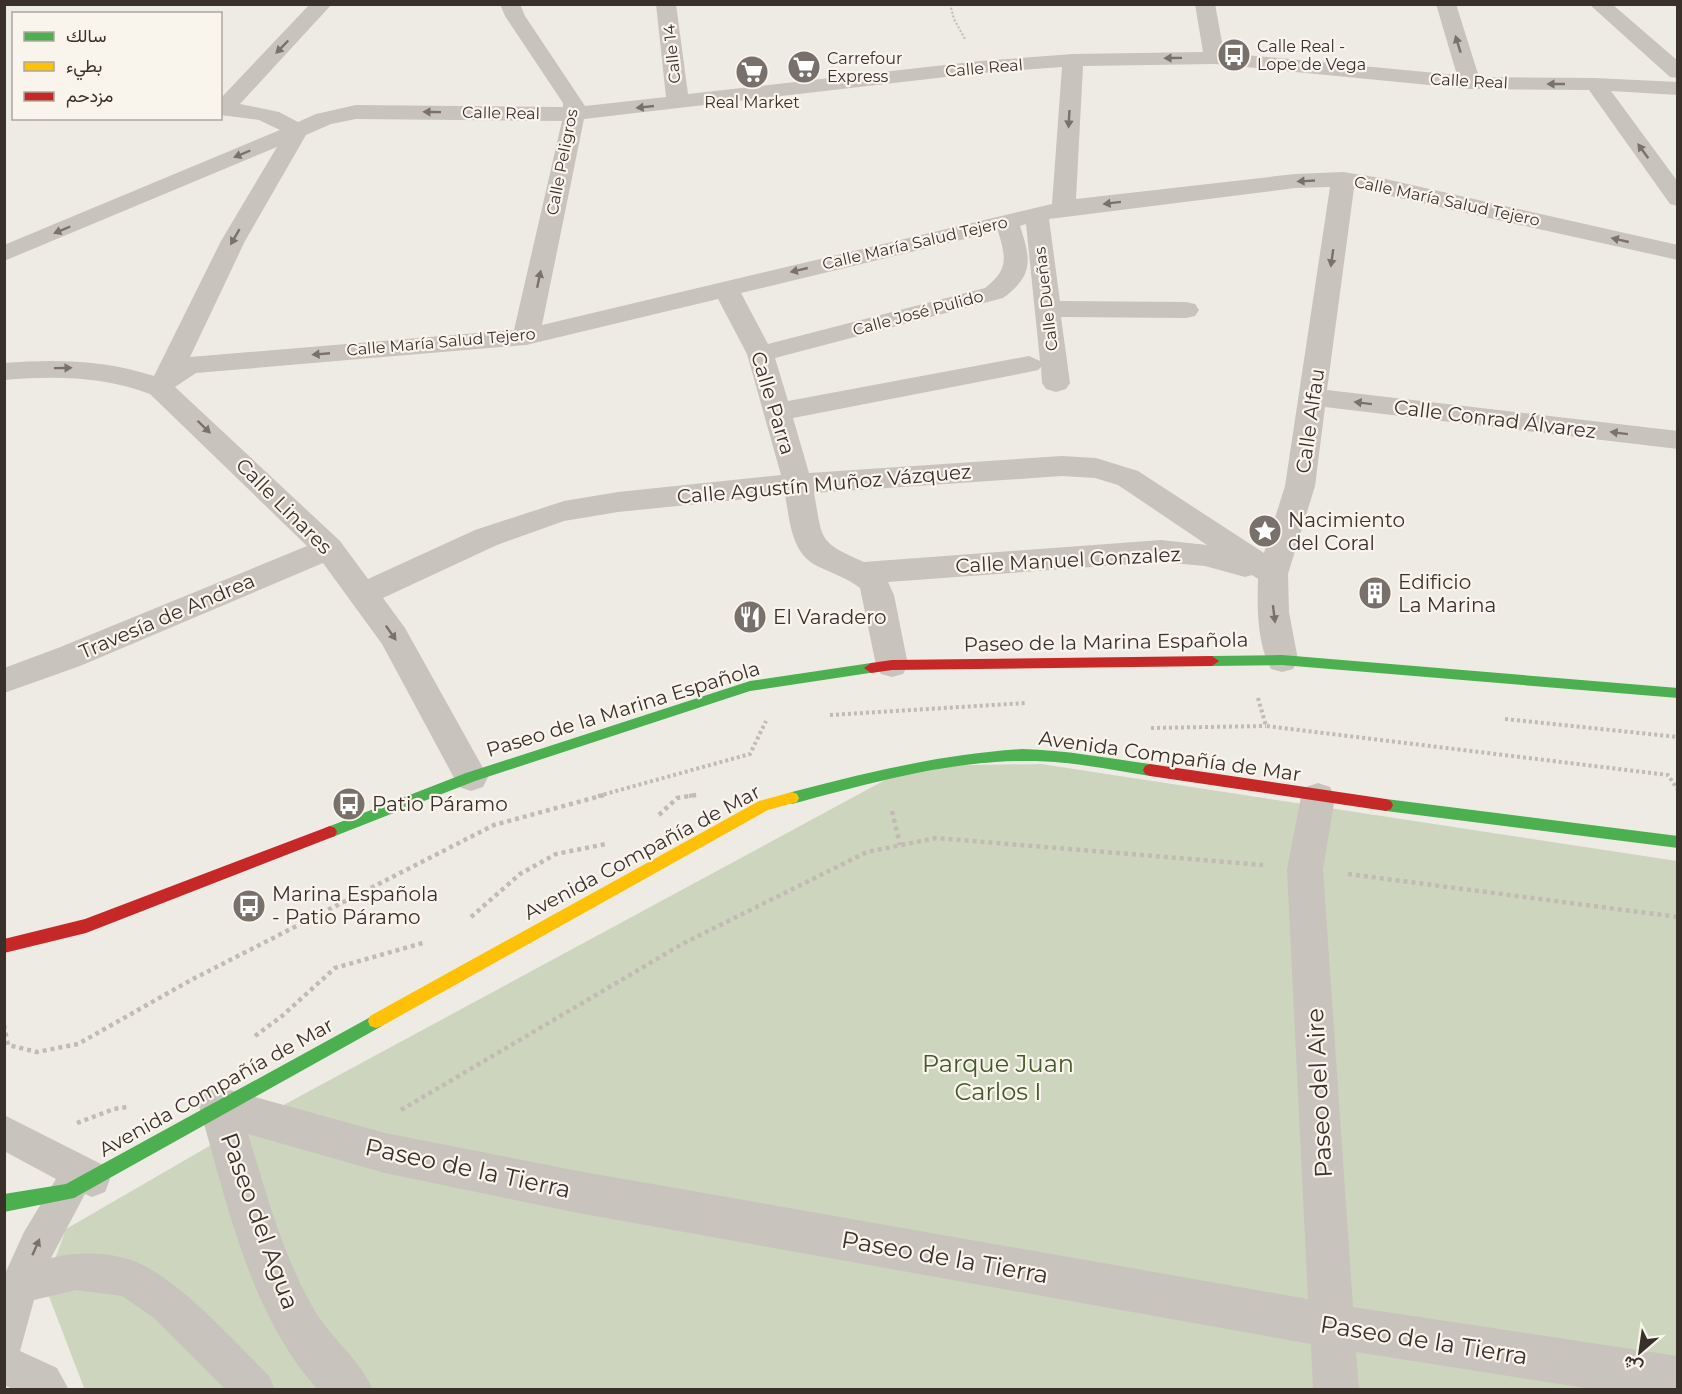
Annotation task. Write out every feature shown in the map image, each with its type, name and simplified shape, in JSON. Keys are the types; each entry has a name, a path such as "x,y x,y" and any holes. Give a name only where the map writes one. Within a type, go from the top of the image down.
{"main road":[{"name":"Paseo de la Marina Española","path":"4,946 87,926 471,777 750,687 892,664 1282,660 1677,693"},
{"name":"Avenida Compañía de Mar","path":"4,1203 80,1185 764,805 883,774 952,760 1024,755 1106,763 1318,797 1677,842"}],"street":[{"path":"222,108 322,4"},
{"name":"Calle Peligros","path":"510,4 515,16 574,103 574,114 526,337"},
{"name":"Calle 14","path":"666,4 678,104"},
{"path":"1205,4 1215,58"},
{"path":"1446,4 1470,83"},
{"path":"1599,4 1677,72"},
{"name":"Calle Real","path":"4,254 324,119 356,112 574,114 678,104 980,67 1073,60 1215,58 1470,83 1594,84 1677,89"},
{"path":"1064,208 1073,60"},
{"path":"1594,84 1677,199"},
{"path":"163,383 233,241 282,160 296,132 289,124 277,118 222,108"},
{"name":"Calle María Salud Tejero","path":"163,383 177,371 206,363 526,337 1064,208 1295,181 1343,179 1382,185 1677,253"},
{"name":"Calle Alfau","path":"1282,660 1272,612 1273,574 1300,486 1343,179"},
{"name":"Calle Dueñas","path":"1036,215 1056,384"},
{"name":"Calle José Pulido","path":"760,354 994,293 1008,284 1017,267 1018,261 1007,220"},
{"name":"Calle Parra","path":"725,288 760,354 798,483 807,534 813,547 825,557 861,573 873,582 878,595 892,664"},
{"path":"1047,309 1186,310"},
{"path":"777,412 1029,364"},
{"name":"Calle Linares","path":"4,372 71,368 105,371 163,383 329,549 394,636 471,777"},
{"name":"Calle Conrad Álvarez","path":"1313,398 1677,440"},
{"name":"Calle Agustín Muñoz Vázquez","path":"363,595 452,551 507,528 565,511 624,501 798,483 1062,466 1096,468 1128,478 1273,574"},
{"name":"Travesía de Andrea","path":"4,681 69,657 329,549"},
{"name":"Calle Manuel Gonzalez","path":"861,573 1161,551 1205,555 1273,574"},
{"name":"Paseo del Aire","path":"1318,797 1305,869 1336,1389"},
{"name":"Paseo de la Tierra","path":"219,1106 385,1153 578,1192 1333,1326 1677,1379"},
{"name":"Paseo del Agua","path":"219,1106 265,1250 293,1317 337,1378 350,1389"}],"lane":[{"path":"4,1132 80,1185 41,1236 20,1284 4,1342"},
{"path":"20,1284 76,1271 128,1278 168,1304 255,1389"},
{"path":"4,1364 43,1383 49,1389"}],"path":[{"path":"347,1142 684,943 867,852 936,838 1305,869 1677,917"},
{"path":"71,1125 114,1108 136,1106"}],"green space":[{"name":"Parque Juan Carlos I","path":"1041,764 1677,861 1677,1389 84,1388 45,1286 66,1229 230,1134 911,766"}],"traffic: fast":[{"path":"1212,661 1282,660 1678,693"},
{"path":"330,832 471,777 750,686 871,668"},
{"path":"792,798 935,764 993,757 1054,756 1150,770"},
{"path":"1386,805 1678,842"},
{"path":"4,1203 68,1192 376,1021"}],"traffic: slow":[{"path":"376,1021 764,805 792,798"}],"traffic: jam":[{"path":"871,668 892,665 1212,661"},
{"path":"1150,770 1386,805"},
{"path":"4,946 86,926 330,832"}],"place":[{"name":"Calle Real - Lope de Vega","path":"1234,55"},
{"name":"Carrefour Express","path":"804,67"},
{"name":"Real Market","path":"752,72"},
{"name":"Nacimiento del Coral","path":"1265,531"},
{"name":"Edificio La Marina","path":"1375,593"},
{"name":"El Varadero","path":"750,617"},
{"name":"Patio Páramo","path":"349,804"},
{"name":"Marina Española - Patio Páramo","path":"249,906"}]}
